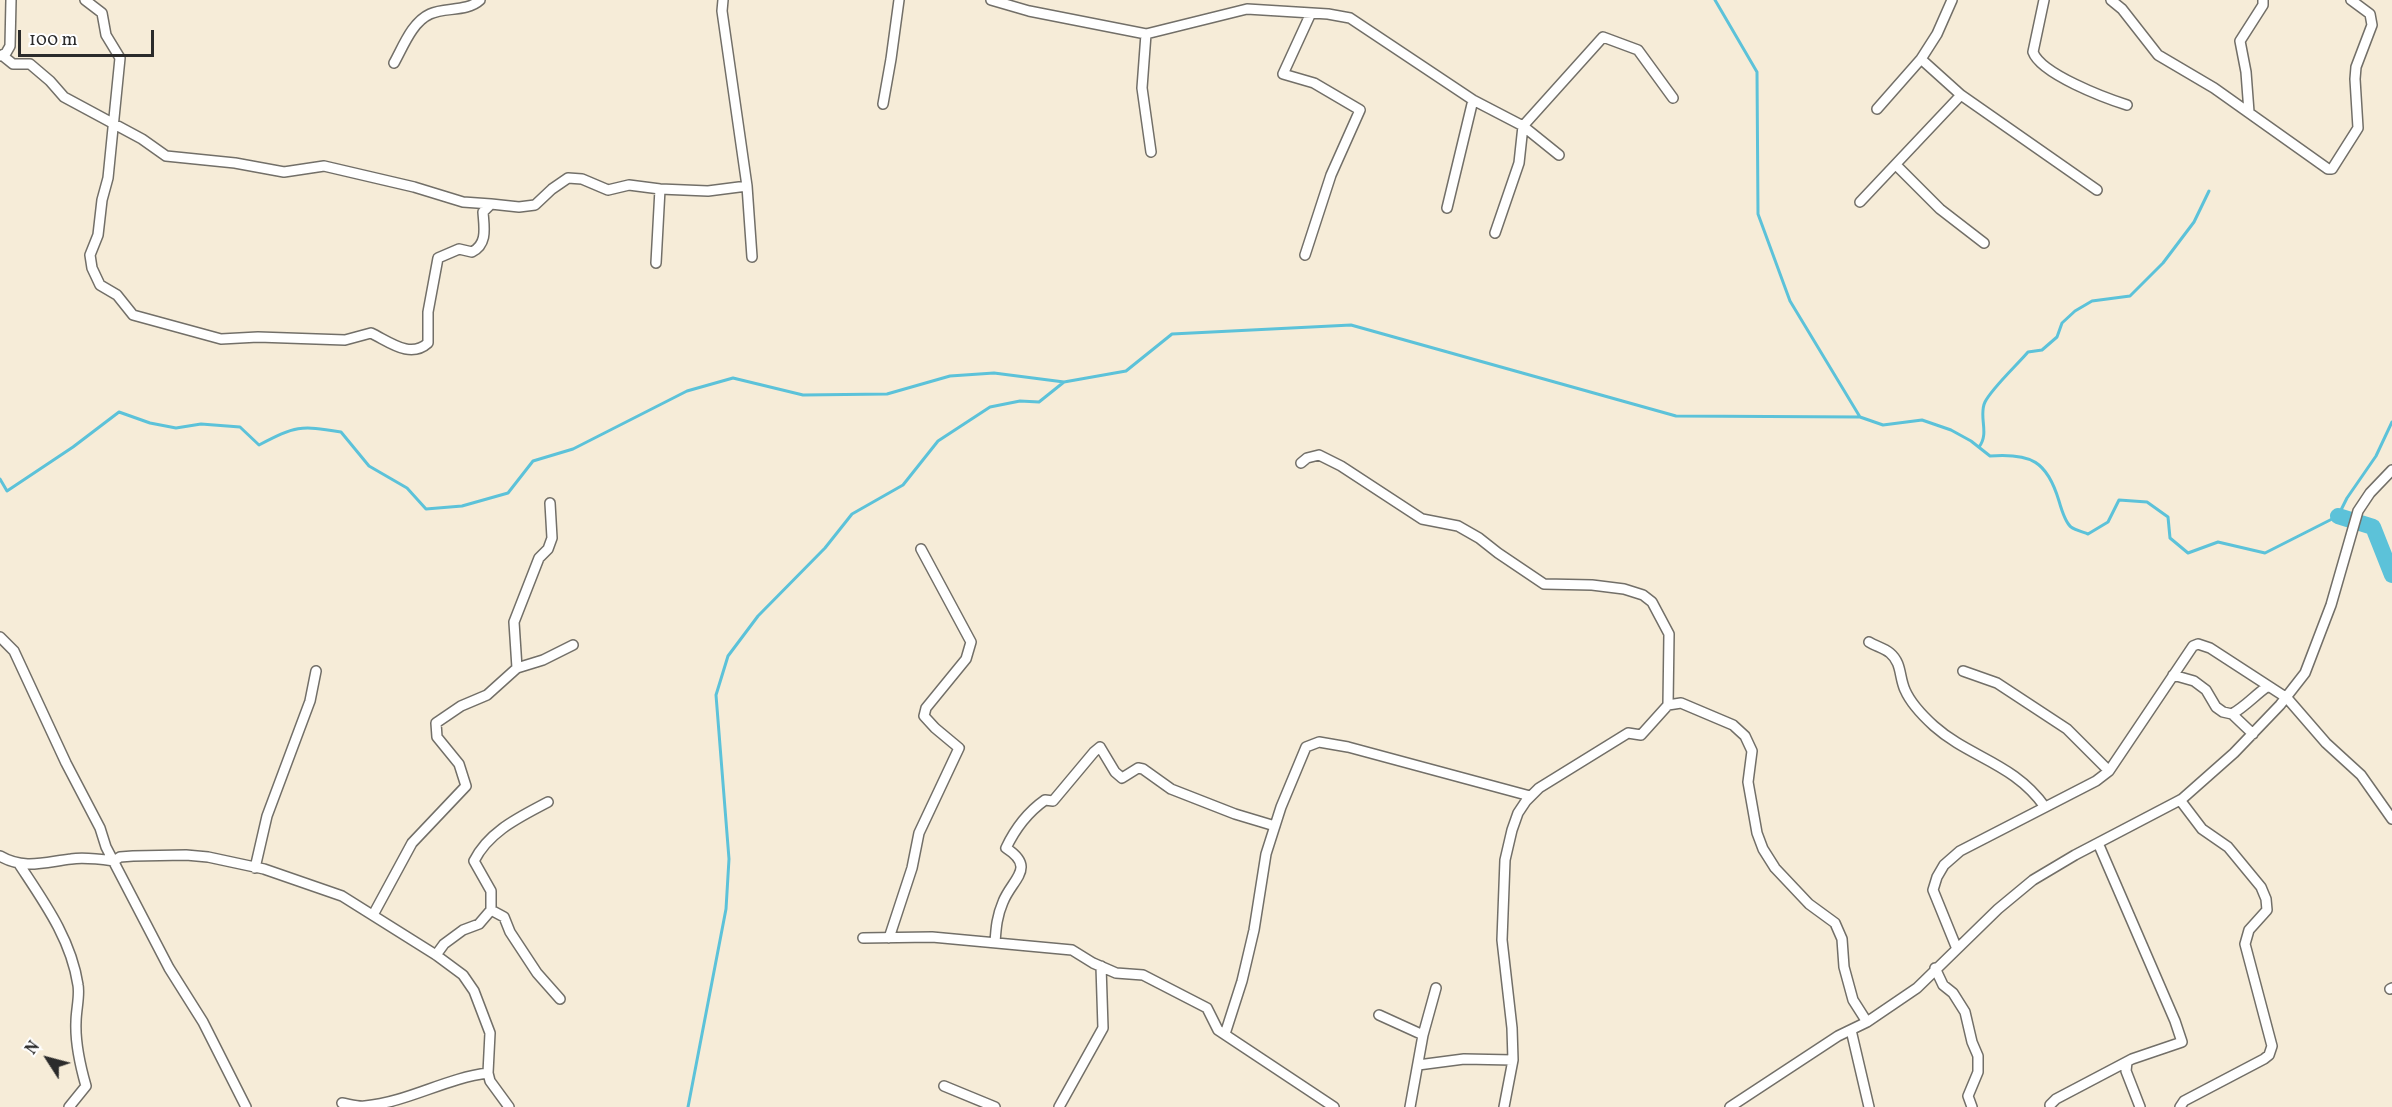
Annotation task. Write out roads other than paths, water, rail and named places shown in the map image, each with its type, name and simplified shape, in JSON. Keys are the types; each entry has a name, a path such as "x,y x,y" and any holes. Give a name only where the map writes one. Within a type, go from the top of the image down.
{"street":[{"path":"11,0 10,46 1,56 13,64 30,64 64,97 142,139 166,156 235,163 284,172 324,166 414,187 463,202 519,207 535,205 568,178 582,179 609,190 629,185 708,191 747,186"},
{"path":"85,0 102,13 106,35 120,58 108,178 102,200 98,236 90,255 92,268 100,285 117,295 133,315 221,339 258,337 345,340 371,333 409,351 422,349 428,343 428,312 438,258 459,249 472,252 479,248 485,235 483,212 491,204"},
{"path":"394,63 416,25 422,19 431,14 471,6 480,0"},
{"path":"723,0 747,186 752,257"},
{"path":"883,104 898,0"},
{"path":"991,0 1029,11 1146,34 1247,9 1350,18 1473,100 1523,126 1559,155"},
{"path":"1878,109 1921,59 1937,34 1952,0"},
{"path":"2044,0 2033,52 2035,58 2068,80 2127,105"},
{"path":"2111,0 2122,9 2158,55 2214,88 2328,169 2332,169 2358,128 2355,72 2372,25 2370,14 2351,0"},
{"path":"2249,112 2246,72 2240,41 2263,5 2263,0"},
{"path":"1305,255 1331,176 1360,110 1314,83 1283,74 1311,13"},
{"path":"1146,34 1142,88 1151,152"},
{"path":"1495,232 1519,163 1523,126 1603,37 1638,50 1672,98"},
{"path":"1921,59 1961,94 2097,190"},
{"path":"1860,202 1961,94"},
{"path":"1447,208 1473,100"},
{"path":"1896,165 1940,209 1984,243"},
{"path":"656,263 660,189"},
{"path":"1301,463 1306,458 1319,455 1341,466 1422,519 1458,526 1479,538 1544,584 1592,585 1624,589 1643,595 1656,609 1669,634 1668,705"},
{"path":"1730,1107 1867,1022 1917,988 1935,968 2032,880 2180,800 2199,786 2253,734 2305,673 2331,605 2358,511 2370,493 2392,470"},
{"path":"518,668 514,622 539,558 548,549 552,538 549,503"},
{"path":"889,938 912,868 919,833 959,748 924,716 926,708 966,659 971,642 921,549"},
{"path":"0,637 14,651 114,861 169,968 203,1022 246,1107"},
{"path":"1869,642 1890,653 1901,668 1904,689 1914,705 1935,727 2006,770 2034,793 2044,807"},
{"path":"1957,949 1933,890 1944,865 1960,851 2096,781 2109,771 2172,675 2193,646 2198,644 2210,648 2286,698 2326,743 2361,775 2392,819"},
{"path":"373,915 412,843 466,786 459,764 438,737 436,723 461,706 487,695 518,668 543,660 573,645"},
{"path":"255,868 267,816 310,701 316,671"},
{"path":"1963,671 1997,683 2067,729 2109,771"},
{"path":"2172,675 2194,681 2206,690 2219,710 2232,714 2253,734"},
{"path":"2232,714 2246,706 2268,686"},
{"path":"1504,1107 1513,1060 1512,1028 1502,940 1505,860 1518,813 1539,788 1628,733 1641,735 1668,705 1682,703 1733,725 1745,736 1752,751 1748,782 1757,833 1763,849 1775,868 1809,904 1835,923 1842,939 1844,967 1853,1000 1867,1022"},
{"path":"1225,1034 1242,981 1254,930 1266,854 1306,747 1318,742 1348,747 1530,796"},
{"path":"995,943 996,920 1004,898 1021,874 1019,859 1016,854 1006,848 1011,836 1032,809 1045,800 1053,801 1100,747 1115,772 1122,778 1138,768 1143,769 1172,789 1235,814 1275,826"},
{"path":"2180,800 2202,829 2228,847 2261,887 2266,899 2267,910 2248,930 2245,944 2272,1046 2265,1059 2184,1101 2180,1107"},
{"path":"436,955 444,944 462,930 478,924 491,910 491,891 474,861 479,851 500,829 549,802"},
{"path":"2055,1104 2127,1062 2182,1042 2098,843"},
{"path":"0,856 20,864 34,865 72,859 94,858 114,861 120,857 133,856 208,857 255,868 342,896 436,955 463,975 486,1019 491,1044 488,1074 495,1090 509,1107"},
{"path":"20,864 54,915 78,986 76,1024 78,1059 86,1086 69,1107"},
{"path":"491,910 504,917 510,932 537,973 560,999"},
{"path":"863,938 932,937 1072,950 1116,973 1143,975 1207,1008 1218,1030 1334,1107"},
{"path":"1059,1107 1103,1028 1101,966"},
{"path":"1935,968 1943,985 1953,993 1965,1012 1978,1056 1978,1072 1968,1096 1972,1107"},
{"path":"1410,1107 1423,1035 1436,988"},
{"path":"1379,1016 1423,1035"},
{"path":"1851,1030 1869,1107"},
{"path":"1418,1065 1464,1059 1513,1060"},
{"path":"2127,1062 2126,1071 2140,1107"},
{"path":"342,1103 364,1106 409,1097 468,1076 488,1074"},
{"path":"944,1086 995,1107"}],"waterway":[{"path":"1715,0 1757,72 1758,214 1790,301 1860,417"},
{"path":"1979,447 1984,436 1983,407 1988,396 1999,383 2028,352 2042,350 2057,337 2062,323 2075,311 2092,301 2130,296 2163,263 2194,222 2209,191"},
{"path":"0,479 7,491 73,447 119,412 150,423 176,428 201,424 240,427 259,445 298,429 316,428 341,432 369,466 407,488 426,509 462,506 508,493 533,461 573,449 687,391 733,378 803,395 887,394 950,376 994,373 1064,382 1126,371 1172,334 1351,325 1676,416 1860,417 1883,425 1922,420 1951,430 1971,441 1990,456 2016,456 2035,462 2049,477 2067,522 2077,530 2088,534 2108,522 2119,500 2147,502 2168,517 2170,538 2188,553 2218,542 2265,553 2338,516 2347,498 2376,456 2392,422"},
{"path":"688,1107 726,909 729,859 716,695 728,656 758,616 825,548 852,514 903,485 938,441 990,407 1020,401 1039,402 1064,382"},
{"path":"2338,516 2373,527 2392,575"}]}
